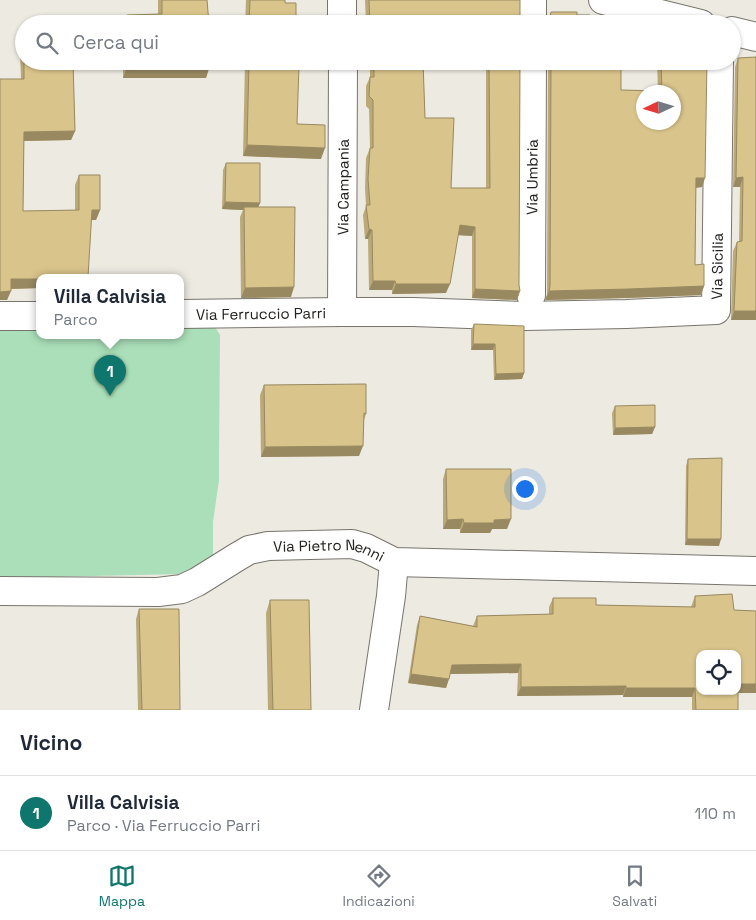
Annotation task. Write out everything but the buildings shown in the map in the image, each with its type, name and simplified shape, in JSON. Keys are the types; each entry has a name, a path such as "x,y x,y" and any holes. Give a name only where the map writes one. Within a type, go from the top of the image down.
{"street":[{"path":"342,0 342,15"},
{"path":"532,0 532,15"},
{"path":"603,0 665,15"},
{"path":"741,33 756,37"},
{"name":"Via Campania","path":"342,312 343,70"},
{"name":"Via Umbria","path":"528,305 532,70"},
{"name":"Via Sicilia","path":"528,305 626,314 716,310 719,70"},
{"name":"Via Ferruccio Parri","path":"184,314 413,312 528,305"},
{"path":"0,316 36,316"},
{"name":"Via Pietro Nenni","path":"0,591 158,592 182,589 198,582 250,550 268,546 352,544 366,548 394,562 756,571"},
{"path":"374,710 391,596 394,562"}],"green space":[{"path":"215,327 220,335 219,480 213,522 213,557 197,572 183,574 0,578 0,331 36,330 36,339 184,339 184,328"}],"place":[{"name":"Villa Calvisia","path":"110,396"}]}
